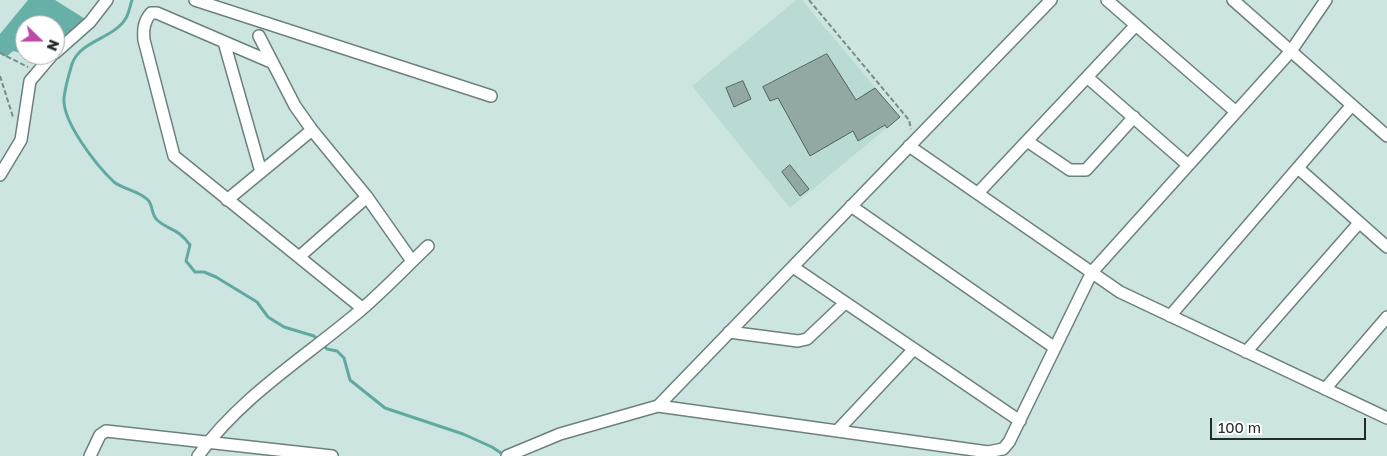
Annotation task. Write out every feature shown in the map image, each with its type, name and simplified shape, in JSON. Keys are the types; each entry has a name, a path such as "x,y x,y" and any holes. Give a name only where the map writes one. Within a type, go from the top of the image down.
{"street":[{"path":"65,44 90,22 107,0"},
{"path":"195,0 490,96"},
{"path":"658,406 1051,0"},
{"path":"1107,0 1236,112"},
{"path":"1233,0 1387,136"},
{"path":"507,456 560,434 658,406 988,452 1002,449 1009,442 1020,421 1092,272 1291,51 1326,0"},
{"path":"271,62 158,13 150,13 143,30 174,156 362,308"},
{"path":"978,193 1136,25"},
{"path":"259,36 295,106 312,130 367,197 412,261"},
{"path":"224,42 261,172"},
{"path":"0,175 21,140 30,81 44,65"},
{"path":"1087,77 1188,165"},
{"path":"1170,316 1352,105"},
{"path":"1027,141 1070,170 1086,170 1134,117"},
{"path":"227,200 312,130"},
{"path":"912,143 978,193 1120,292 1387,418"},
{"path":"1298,168 1387,247"},
{"path":"299,258 367,197"},
{"path":"851,206 1055,348"},
{"path":"1246,352 1359,223"},
{"path":"198,456 231,416 263,387 362,308 428,246"},
{"path":"792,267 1020,421"},
{"path":"729,332 798,341 807,339 845,303"},
{"path":"1325,389 1387,317"},
{"path":"837,431 914,349"},
{"path":"90,456 100,434 106,431 332,456"}],"path":[{"path":"809,0 909,120 912,143"},
{"path":"0,53 32,69"},
{"path":"0,76 14,119"}],"shaded area":[{"path":"28,0 55,0 90,22 65,44 65,15 16,15"},
{"path":"796,0 802,0 900,117 790,208 692,86"},
{"path":"15,16 15,52 6,57 0,53 0,34"}],"building":[{"path":"827,54 856,100 875,88 900,117 887,128 885,125 858,141 853,131 810,156 778,98 770,101 763,87"},
{"path":"743,81 751,99 734,107 726,88"},
{"path":"790,165 809,189 800,196 782,172"}],"waterway":[{"path":"132,0 127,16 121,25 114,31 89,44 76,56 72,64 65,90 65,108 74,131 90,155 114,182 140,194 148,200 157,220 185,239 190,245 186,261 195,272 204,272 216,277 257,302 268,317 284,327 314,336 327,349 337,351 344,358 350,380 385,408 463,434 492,447 504,455"}]}
